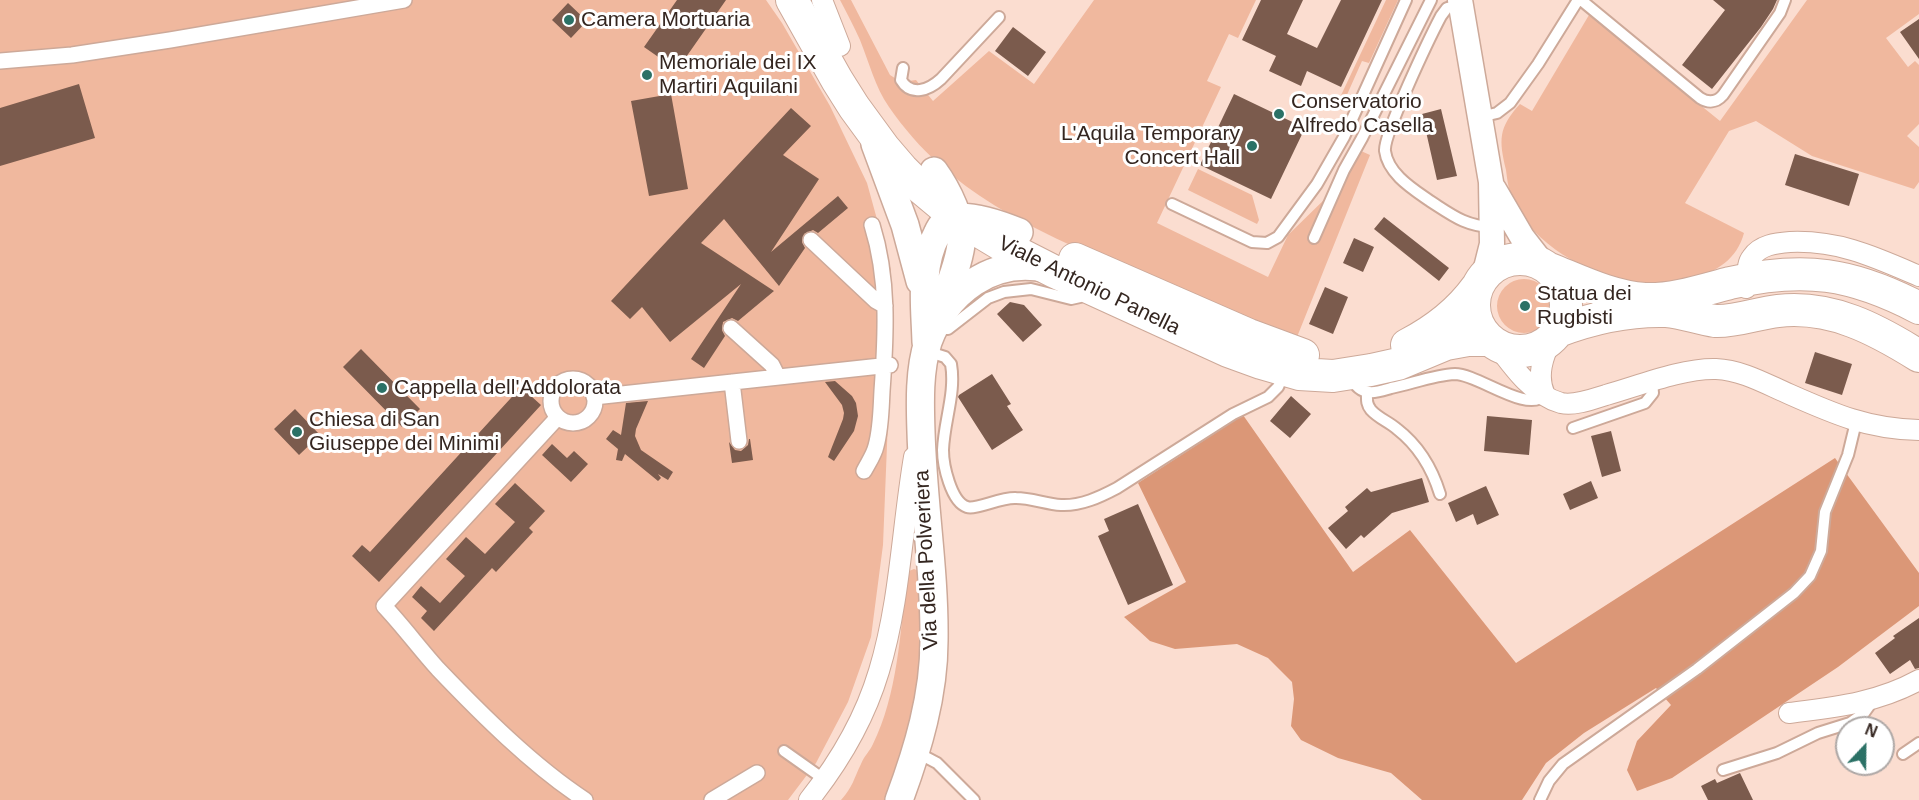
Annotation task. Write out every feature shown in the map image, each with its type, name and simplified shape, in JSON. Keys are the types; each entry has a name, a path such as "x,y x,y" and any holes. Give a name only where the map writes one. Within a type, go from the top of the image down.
{"main road":[{"name":"Viale Antonio Panella","path":"792,0 837,80 867,127 902,170 921,188 957,218 1002,245 1055,272 1092,278"},
{"name":"Viale Antonio Panella","path":"813,0 861,82 888,122 934,171 982,210 1092,278 1228,351 1288,361 1320,359 1356,375 1398,364 1446,344 1468,340 1492,341"},
{"name":"Via della Polveriera","path":"867,127 888,174 905,225 924,297 930,340"},
{"name":"Via della Polveriera","path":"899,800 915,752 931,685 933,664 932,574 926,518 921,382 930,340 961,246 961,233 957,218 948,195 934,171"},
{"name":"Via della Polveriera","path":"924,297 926,265 932,242 943,223 957,218"},
{"path":"957,218 986,222 1019,232"},
{"path":"1919,308 1875,288 1832,276 1802,273 1748,280 1670,297 1646,299 1608,291 1531,260 1511,259 1499,263 1480,281 1474,304 1475,316 1482,331 1492,341 1507,349 1528,350 1541,346 1555,335 1603,317 1665,311 1789,292 1825,294 1866,306 1919,334"},
{"name":"Via della Polveriera","path":"930,340 942,313 969,285 992,273 1018,266 1055,272"},
{"path":"1547,267 1559,279 1566,298 1564,318 1555,335"},
{"name":"Viale Antonio Panella","path":"1356,375 1380,356 1414,342 1457,311 1480,281"},
{"path":"1665,311 1718,321 1785,310 1828,313 1880,333 1919,356"}],"street":[{"path":"0,61 72,55 404,0"},
{"path":"822,0 840,45"},
{"path":"1460,3 1491,182 1491,253 1480,281"},
{"path":"1491,182 1514,226 1547,267"},
{"path":"864,471 873,455 879,433 887,365 883,269 872,225"},
{"path":"811,240 876,301 885,306"},
{"path":"1720,302 1741,293 1747,287 1748,267 1755,253 1767,246 1792,242 1822,243 1847,248 1881,259 1919,276"},
{"path":"731,328 772,365 778,377"},
{"path":"1545,395 1541,385 1541,370 1545,354 1555,335"},
{"path":"1492,341 1518,373 1545,395 1555,401 1569,404 1706,370 1729,370 1856,422 1886,428 1919,430"},
{"path":"594,397 887,365"},
{"path":"571,379 581,381 590,388 594,397 592,411 585,419 571,423 558,417 552,408 551,398 556,387 561,382 571,379"},
{"path":"732,382 739,441"},
{"path":"558,417 384,606 438,669 508,738 585,800"},
{"path":"809,800 825,780 853,734 874,686 889,631 921,419"},
{"path":"900,568 919,538 926,518 922,514 912,516 903,538"},
{"path":"900,568 907,559 917,558 925,563 932,574"},
{"path":"1789,713 1858,704 1919,680"},
{"path":"711,800 757,773"}],"lane":[{"path":"1172,204 1252,242 1267,243 1278,237 1307,198 1338,148 1406,0"},
{"path":"1314,238 1344,170 1431,0"},
{"path":"1479,117 1497,113 1510,103 1580,0 1700,98 1712,102 1723,95 1780,13 1785,0"},
{"path":"1460,3 1447,8 1440,16 1394,120 1385,152 1395,172 1428,199 1468,224 1492,227"},
{"path":"903,68 901,78 904,85 918,91 927,88 941,79 999,17"},
{"path":"1092,278 1084,295 1076,299 1031,289 1004,292 988,298 948,329 939,330 930,340 951,364 951,396 943,451 948,477 956,498 963,505 973,508 1010,498 1061,505 1098,498 1233,414 1264,399 1278,387 1288,361"},
{"path":"1356,375 1378,392 1455,374 1475,378 1502,392 1523,399 1538,400 1545,395"},
{"path":"1356,375 1371,410 1397,429 1422,454 1437,482 1440,494"},
{"path":"1573,428 1645,403 1653,393 1652,382"},
{"path":"1540,800 1552,775 1563,764 1697,669 1789,597 1810,576 1821,551 1825,512 1848,454 1856,422"},
{"path":"1723,770 1777,753 1818,734 1850,723 1864,713 1874,699"},
{"path":"1903,754 1919,743"},
{"path":"784,751 825,780"},
{"path":"915,752 937,763 974,800"}],"shaded area":[{"path":"0,0 766,0 782,23 830,106 867,183 891,270 891,345 883,545 871,637 848,702 816,763 788,800 0,800"},
{"path":"840,0 851,0 890,75 901,82 916,80 933,101 989,51 1034,84 1094,0 1256,0 1238,38 1229,34 1207,81 1221,87 1157,223 1268,277 1288,235 1330,194 1352,147 1370,155 1295,342 1057,239 1025,223 965,186 938,163 889,107"},
{"path":"1386,0 1398,0 1369,63 1362,61 1346,97 1351,99 1344,111 1335,108"},
{"path":"1807,0 1919,0 1919,14 1886,38 1908,67 1915,61 1919,65 1919,124 1907,136 1919,147 1919,182 1914,189 1812,156 1756,121 1729,131 1685,203 1744,233 1731,257 1710,272 1662,286 1640,286 1587,268 1555,249 1528,224 1509,190 1502,150 1504,128 1520,104 1532,111 1589,15 1720,121"},
{"path":"1198,169 1252,195 1259,220 1257,224 1188,190"},
{"path":"1524,279 1534,281 1543,287 1549,296 1551,306 1549,316 1543,325 1534,331 1524,333 1514,331 1505,325 1499,316 1497,306 1499,296 1505,287 1514,281"},
{"path":"1243,415 1353,572 1410,530 1516,663 1835,458 1919,573 1919,606 1838,667 1672,778 1637,791 1627,770 1637,741 1671,705 1656,688 1584,733 1546,763 1522,800 1422,800 1391,773 1338,758 1301,740 1291,726 1294,699 1292,682 1268,658 1237,644 1175,649 1150,641 1124,617 1186,582 1138,483"},
{"path":"914,569 919,571 923,638 915,708 887,800 841,800 851,787 862,761 873,744 888,705 897,663 906,579 909,571"}],"building":[{"path":"677,0 726,0 677,70 644,47"},
{"path":"1261,0 1303,0 1287,34 1317,48 1341,0 1382,0 1341,87 1307,71 1301,86 1269,71 1276,56 1242,40"},
{"path":"1713,0 1777,0 1761,27 1712,89 1682,65 1725,10"},
{"name":"Camera Mortuaria","path":"568,3 587,21 571,38 552,20"},
{"path":"1919,19 1919,59 1900,32"},
{"path":"1013,27 1046,52 1028,76 995,51"},
{"path":"79,84 95,138 0,166 0,108"},
{"path":"671,94 688,189 649,196 631,101"},
{"name":"L'Aquila Temporary Concert Hall","path":"1234,94 1305,128 1271,199 1200,165"},
{"path":"791,108 811,126 783,155 819,179 771,252 838,196 848,208 818,233 813,230 804,234 802,242 805,248 779,286 724,219 701,243 774,291 738,321 732,318 723,322 722,330 725,336 704,368 691,359 741,284 670,342 642,307 630,319 611,301"},
{"path":"1441,109 1457,176 1437,180 1422,114"},
{"path":"1795,154 1859,174 1849,206 1785,185"},
{"path":"1384,217 1449,268 1439,281 1374,229"},
{"path":"1354,238 1374,247 1363,272 1343,263"},
{"path":"1325,287 1348,297 1333,334 1309,324"},
{"path":"1010,302 1024,305 1042,325 1023,342 997,314"},
{"name":"Cappella dell'Addolorata","path":"361,349 420,409 402,427 343,367"},
{"path":"1815,352 1852,364 1842,395 1805,383"},
{"path":"992,374 1011,404 1007,406 1023,430 992,450 958,397"},
{"path":"835,381 852,396 856,403 858,416 854,431 834,461 828,457 844,413 842,405 825,382"},
{"path":"521,387 541,405 379,582 352,556 362,545 370,552"},
{"path":"1291,396 1311,414 1290,438 1270,421"},
{"path":"648,401 635,436 641,450 673,472 668,480 658,474 661,478 658,481 625,454 622,461 616,460 618,449 606,439 613,430 621,435 626,403"},
{"name":"Chiesa di San Giuseppe dei Minimi","path":"295,409 320,435 299,455 274,429"},
{"path":"1487,416 1532,420 1529,455 1484,451"},
{"path":"1611,431 1621,471 1602,477 1591,436"},
{"path":"749,439 753,460 732,463 729,442 735,450 741,451 748,445"},
{"path":"552,444 567,458 574,451 588,464 571,482 542,455"},
{"path":"1422,478 1429,502 1392,513 1364,538 1361,535 1346,549 1328,528 1348,511 1345,507 1367,488 1371,492"},
{"path":"1591,481 1598,498 1570,510 1563,494"},
{"path":"515,483 545,511 529,528 533,532 496,572 492,568 434,631 421,618 427,611 412,597 421,586 440,603 465,576 446,559 466,537 485,554 515,522 495,504"},
{"path":"1486,486 1499,515 1477,525 1473,514 1456,522 1448,503"},
{"path":"1138,504 1173,585 1128,605 1098,536 1109,531 1104,519"},
{"path":"1919,618 1919,668 1915,669 1910,660 1890,674 1875,653 1895,638 1893,636"},
{"path":"1740,773 1753,800 1708,800 1701,786 1715,779 1717,783"}],"place":[{"name":"Camera Mortuaria","path":"569,20"},
{"name":"Memoriale dei IX Martiri Aquilani","path":"647,75"},
{"name":"Conservatorio Alfredo Casella","path":"1279,114"},
{"name":"L'Aquila Temporary Concert Hall","path":"1252,146"},
{"name":"Statua dei Rugbisti","path":"1525,306"},
{"name":"Cappella dell'Addolorata","path":"382,388"},
{"name":"Chiesa di San Giuseppe dei Minimi","path":"297,432"}]}
